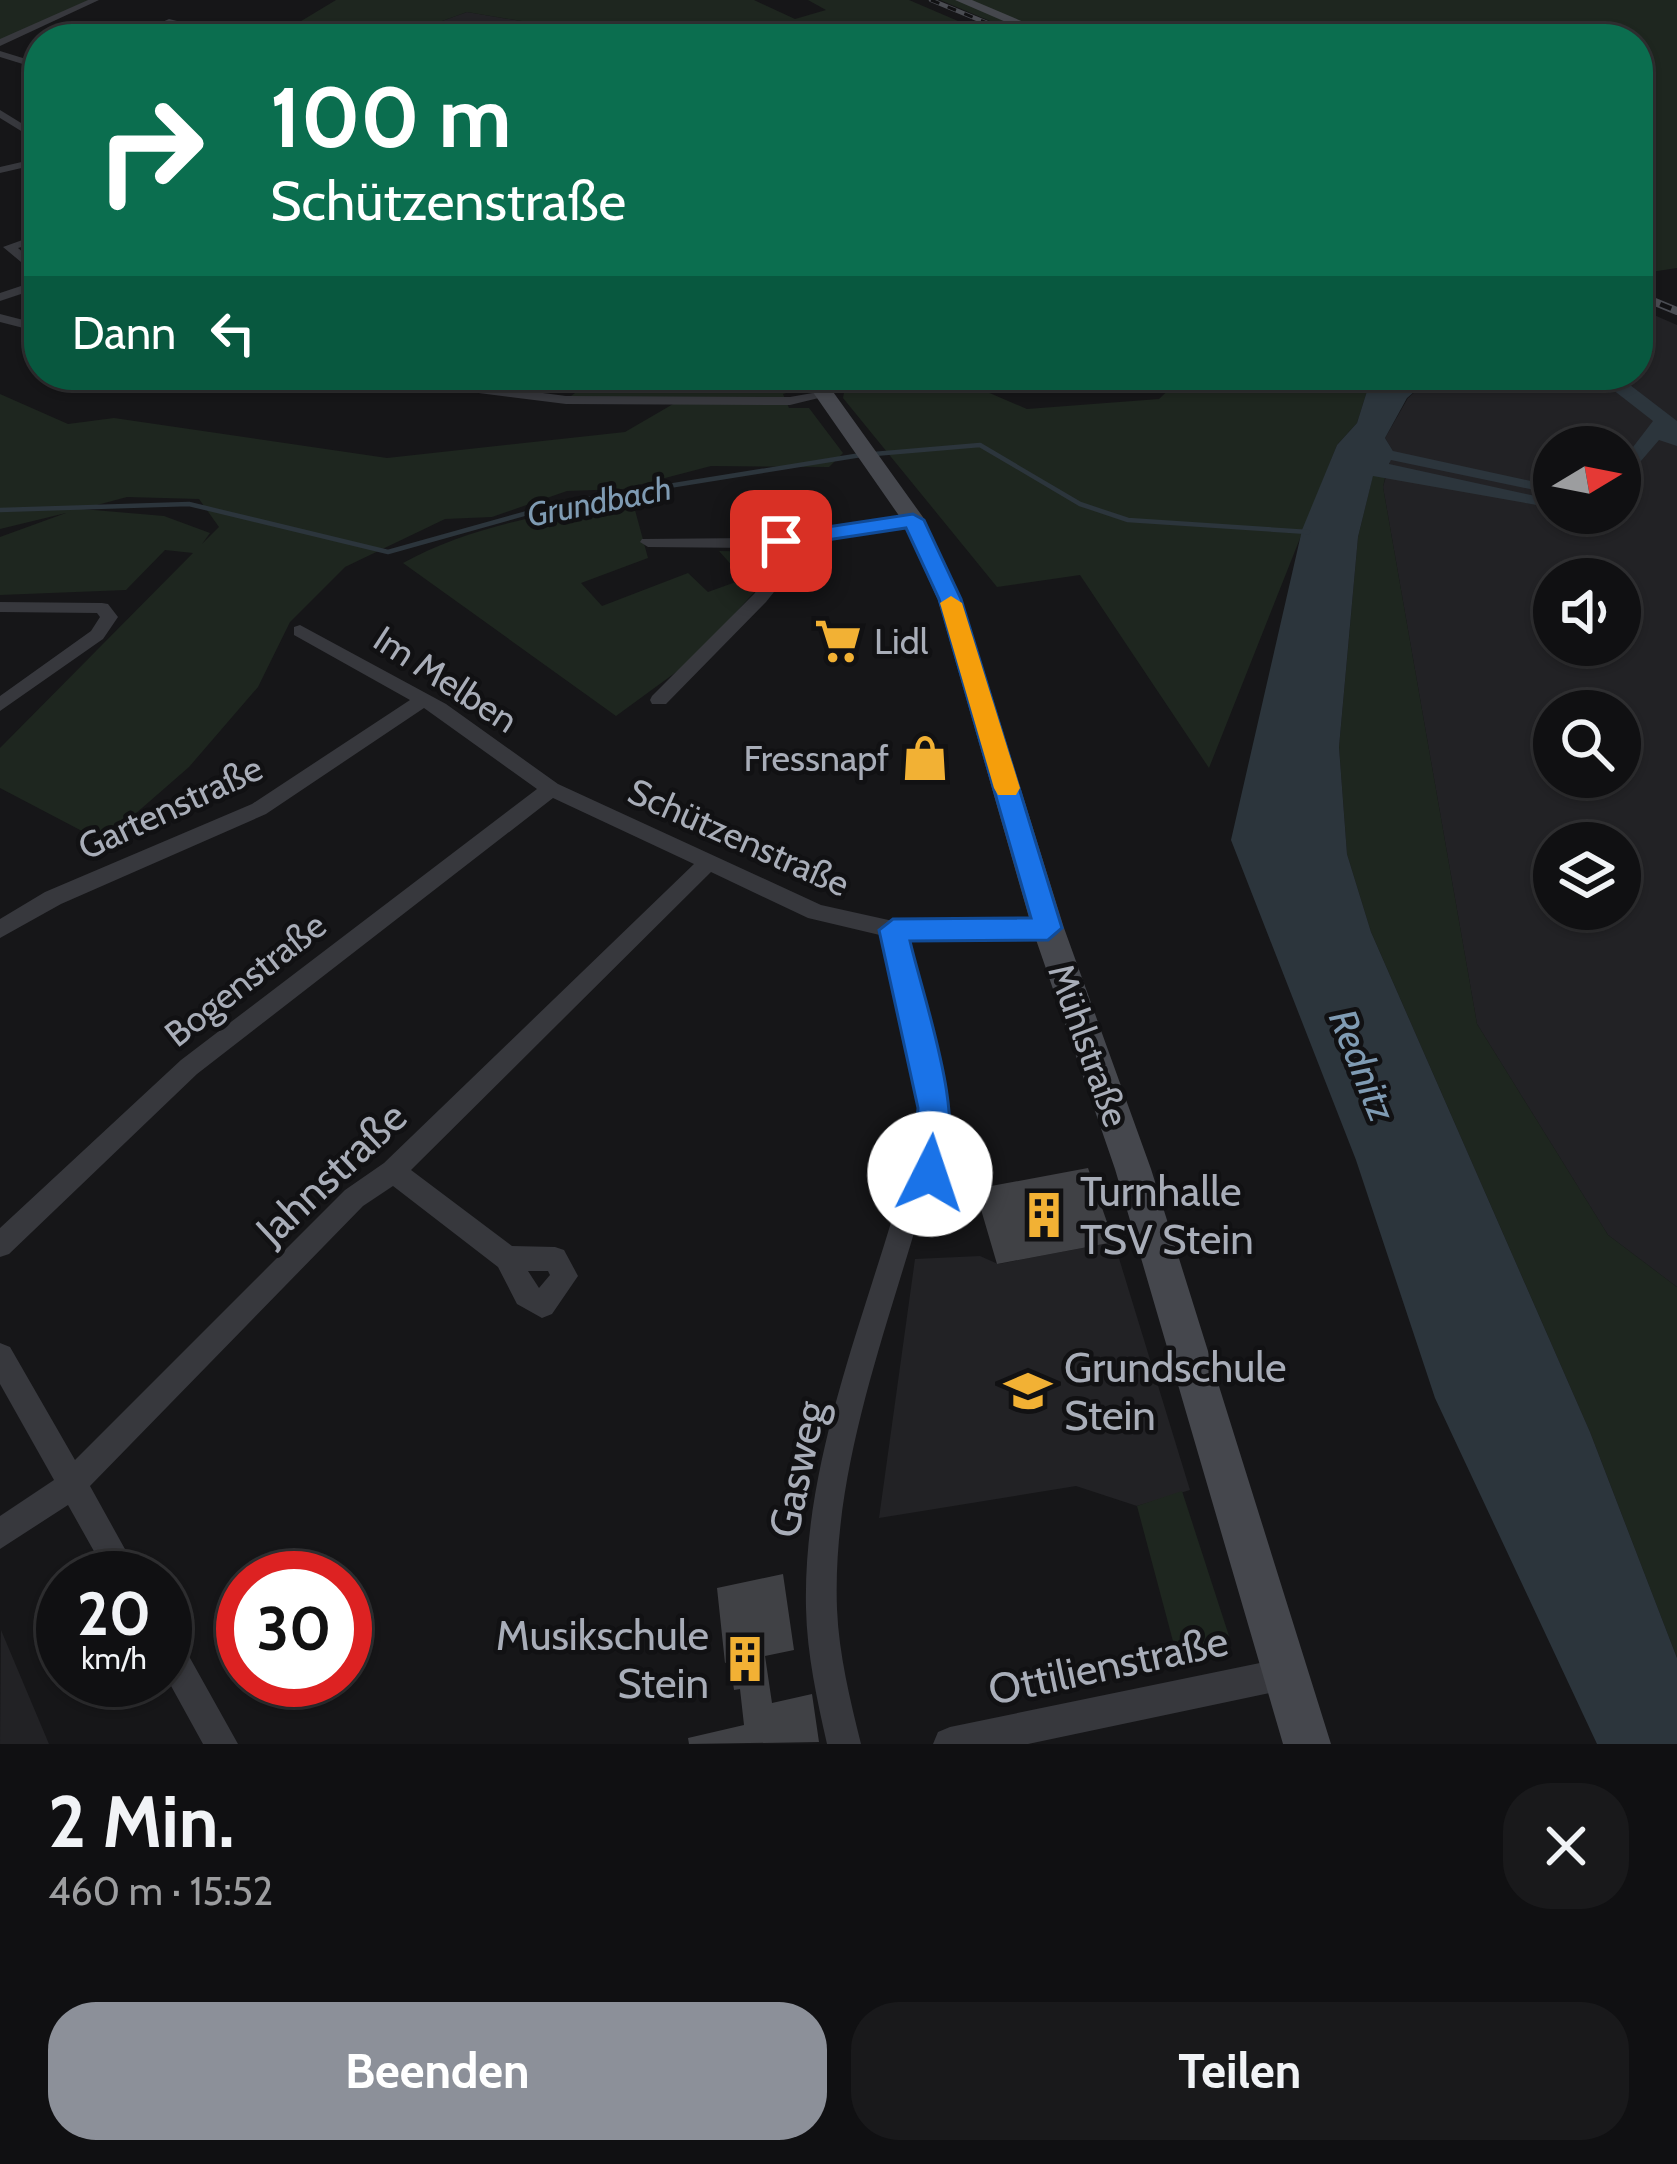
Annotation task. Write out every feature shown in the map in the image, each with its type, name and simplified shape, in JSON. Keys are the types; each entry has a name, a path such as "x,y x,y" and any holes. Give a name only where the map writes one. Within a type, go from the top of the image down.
{"street":[{"path":"42,24 95,0"},
{"path":"961,0 1020,24"},
{"path":"165,24 172,21"},
{"path":"24,242 9,247 24,260"},
{"path":"487,390 566,400 790,401 824,394"},
{"name":"Mühlstraße","path":"821,390 913,520 950,599 1048,928 1133,1169 1307,1744"},
{"path":"648,542 808,538 913,520"},
{"path":"658,700 747,612 808,538"},
{"path":"0,607 82,604 102,608 109,616 97,634 0,705"},
{"name":"Im Melben","path":"300,631 424,699 551,789"},
{"name":"Gartenstraße","path":"0,929 53,898 259,808 424,699"},
{"name":"Schützenstraße","path":"551,789 816,912 893,930 1048,928"},
{"name":"Bogenstraße","path":"0,1245 189,1067 551,789"},
{"name":"Jahnstraße","path":"0,1534 70,1486 354,1198 393,1172 710,861"},
{"path":"893,930 934,1108 930,1174"},
{"path":"393,1172 507,1258"},
{"name":"Gasweg","path":"844,1744 821,1654 820,1562 835,1467 906,1216"},
{"path":"0,1357 109,1551"},
{"name":"Ottilienstraße","path":"950,1744 1030,1736 1284,1674"},
{"path":"192,1693 220,1744"}],"shaded area":[{"path":"0,0 89,0 37,24 24,24 24,30 0,41"},
{"path":"336,0 754,0 795,19 826,10 808,0 909,0 965,24 539,24 467,12 434,24 296,24"},
{"path":"940,0 1677,0 1677,268 1653,272 1653,24 997,24"},
{"path":"467,12 539,24 434,24"},
{"path":"1653,315 1677,325 1677,1287 1608,1235 1477,1024 1383,487 1393,451 1385,438 1417,390 1653,390"},
{"path":"579,390 796,390 783,394 789,408 809,408 843,453 829,467 711,466 623,489 567,491 492,517 445,519 345,567 290,622 258,687 189,767 103,842 0,788 0,748 193,553 165,550 126,590 0,595 0,537 66,513 0,529 0,394 68,424 114,418 387,458 625,432 680,400 571,396","holes":["127,497 199,499 219,527 202,544 210,533 164,516 82,509"]},
{"path":"844,390 983,390 1027,409 1159,399 1168,390 1367,390 1357,423 1337,445 1209,768 1080,575 997,587 843,398"},
{"path":"1386,474 1383,487 1477,1024 1608,1235 1677,1287 1677,1658 1590,1432 1371,932 1347,854 1339,747 1358,537 1373,475"},
{"path":"632,499 648,558 581,583 602,606 688,573 708,592 744,579 719,551 771,552 783,560 694,659 616,716 403,563 485,529"},
{"name":"Grundschule Stein","path":"1114,1242 1190,1490 1137,1506 1076,1486 879,1518 915,1259 980,1256 998,1264"},
{"path":"1182,1491 1229,1636 1221,1646 1188,1652 1174,1645 1137,1506"},
{"path":"1,1630 49,1744 0,1744"}],"water":[{"name":"Rednitz","path":"1367,390 1416,390 1385,438 1393,451 1533,481 1533,490 1391,460 1389,464 1533,495 1533,504 1373,476 1358,537 1339,747 1347,854 1371,932 1590,1432 1677,1658 1677,1744 1597,1744 1435,1398 1356,1160 1231,840 1302,530 1337,445 1357,423"},
{"path":"1613,390 1637,390 1677,421 1677,446 1659,440 1641,461 1641,437 1653,421"}],"building":[{"name":"Turnhalle TSV Stein","path":"1088,1168 1114,1242 997,1264 975,1189"},
{"name":"Musikschule Stein","path":"783,1574 794,1650 765,1656 772,1703 812,1694 819,1742 689,1744 688,1738 744,1725 740,1689 734,1690 730,1661 725,1663 717,1588"}],"waterway":[{"name":"Grundbach","path":"874,454 980,445 1080,504 1128,520 1308,532"},
{"name":"Grundbach","path":"0,510 189,504 388,552 563,503 861,455"}],"railway":[{"path":"931,0 989,24"},
{"path":"1653,301 1677,311"}],"slow traffic":[{"path":"951,603 1007,788"}],"place":[{"name":"Lidl","path":"838,641"},
{"name":"Fressnapf","path":"925,758"},
{"name":"Turnhalle TSV Stein","path":"1044,1215"},
{"name":"Grundschule Stein","path":"1028,1391"},
{"name":"Musikschule Stein","path":"745,1659"}],"route":[{"path":"781,541 913,520 950,599 1048,928 893,930 934,1108 930,1174"}]}
